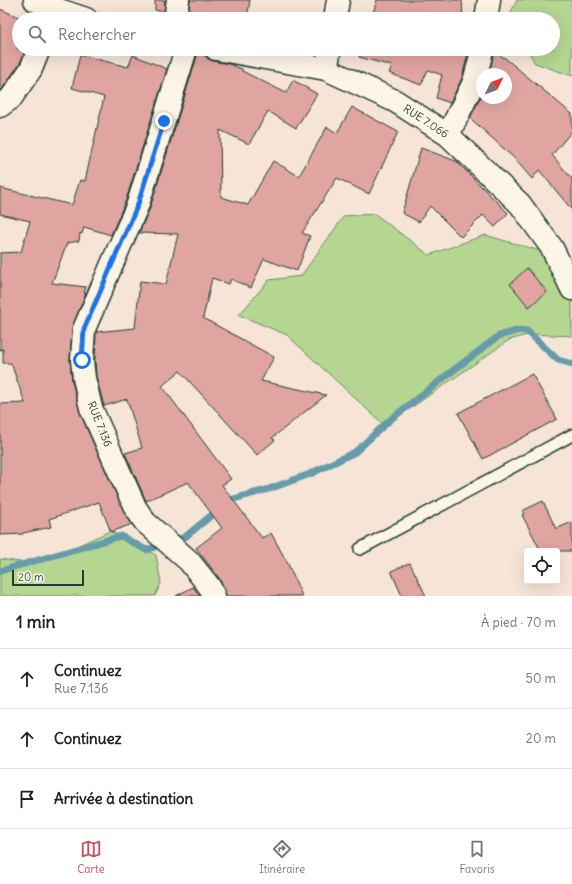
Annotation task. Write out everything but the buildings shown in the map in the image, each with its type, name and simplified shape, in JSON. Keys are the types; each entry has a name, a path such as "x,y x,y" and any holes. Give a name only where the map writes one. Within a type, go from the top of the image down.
{"street":[{"path":"35,0 51,12"},
{"path":"176,12 178,0"},
{"path":"336,12 338,0"},
{"path":"487,12 489,0"},
{"path":"0,106 11,98 31,69 36,56"},
{"name":"RUE 7.136","path":"184,56 138,204 84,329 82,360 83,373 91,408 135,508 145,522 189,561 209,586 214,596"},
{"name":"RUE 7.066","path":"294,56 328,59 448,135 520,204 552,248 572,289"},
{"path":"448,135 474,82 481,56"}],"lane":[{"path":"360,549 572,435"}],"green space":[{"path":"517,0 572,0 572,76 535,63 531,56 560,56 560,12 511,12"},
{"path":"375,214 429,255 485,235 572,260 572,336 531,334 509,340 385,426 287,335 239,315 269,280 301,276 344,216"},
{"path":"110,531 156,555 161,583 155,596 0,596 0,559 20,562 42,562"}],"waterway":[{"path":"0,571 121,536 146,550 185,537 230,500 269,489 310,474 355,452 391,419 499,336 519,330 527,331 558,360 572,364"}],"route":[{"path":"82,360 84,329 138,204 164,121"}]}
